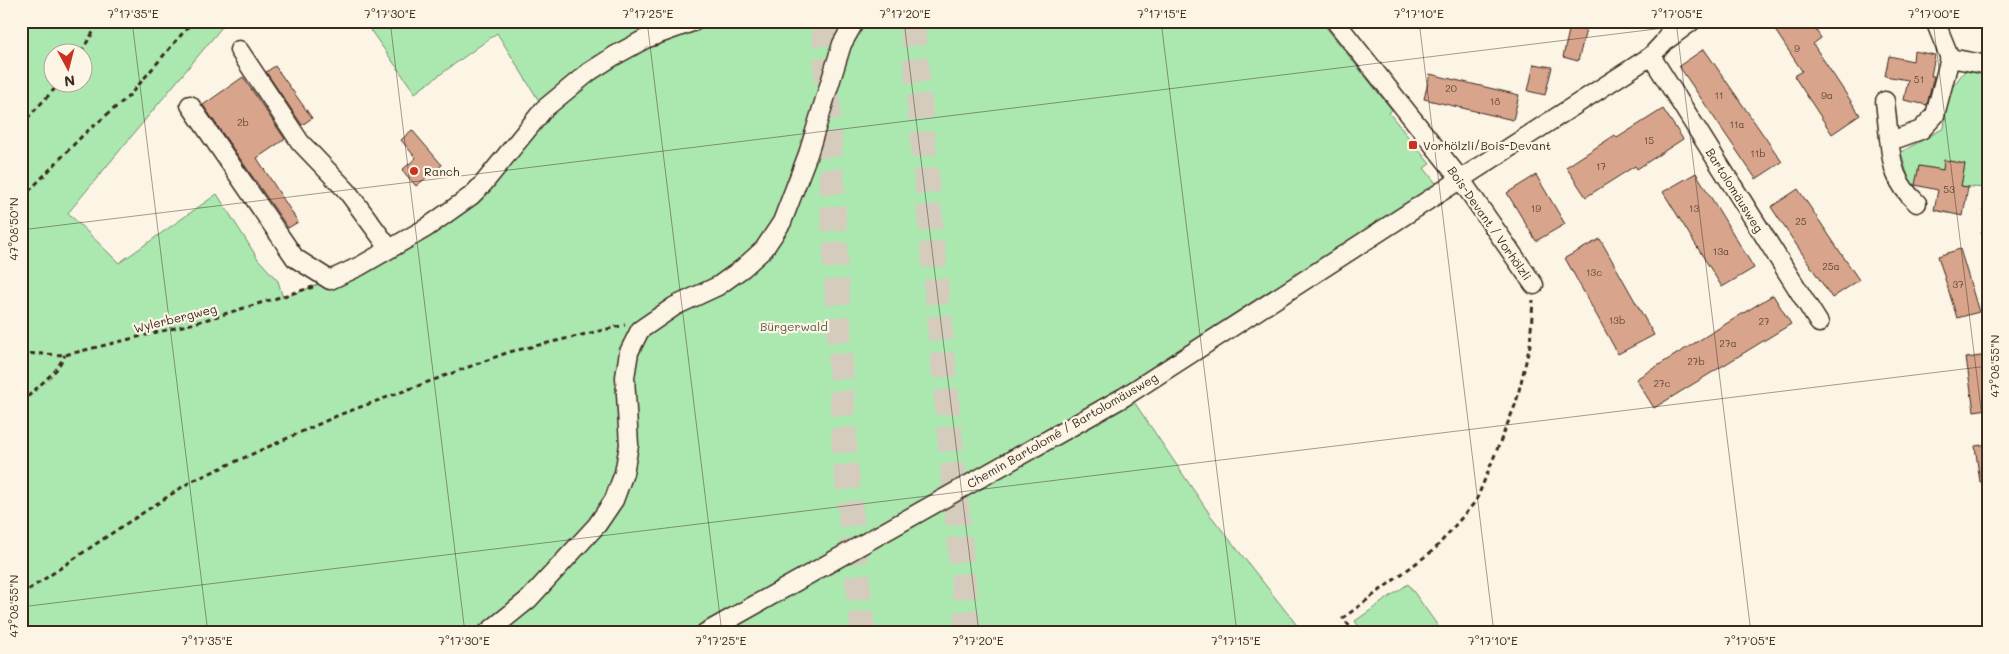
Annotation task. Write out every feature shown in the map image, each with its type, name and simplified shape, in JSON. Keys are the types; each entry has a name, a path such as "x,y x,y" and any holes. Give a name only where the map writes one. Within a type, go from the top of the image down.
{"street":[{"path":"190,105 295,258 330,280 426,228 471,196 544,109 589,72 645,40 694,21"},
{"path":"487,633 529,599 597,525 614,500 624,474 630,445 625,377 629,352 640,330 675,306 718,286 744,268 764,249 782,222 805,163 842,44 855,21"},
{"name":"Bois-Devant / Vorhölzli","path":"1334,21 1461,180 1534,285"},
{"path":"1664,42 1675,21"},
{"path":"1461,180 1651,56 1664,42 1692,21"},
{"path":"1889,138 1899,138 1921,130 1935,115 1950,58 1935,21"},
{"path":"239,50 300,142 347,191 389,248"},
{"name":"Bartolomäusweg","path":"1651,56 1819,324"},
{"path":"1950,58 1988,65"},
{"path":"1885,101 1889,138 1898,181 1906,193 1917,203"},
{"name":"Chemin Bartolomé / Bartolomäusweg","path":"705,633 1124,397 1461,180"}],"path":[{"path":"87,42 100,21"},
{"path":"21,196 83,135 129,96 193,21"},
{"path":"21,125 52,92"},
{"path":"1988,188 1984,214 1988,216 1982,235 1988,246"},
{"name":"Wylerbergweg","path":"21,354 65,355 195,323 283,298 330,280"},
{"path":"1355,633 1343,618 1435,549 1476,501 1516,403 1530,344 1534,285"},
{"path":"21,595 190,482 339,415 509,352 623,324 640,330"},
{"path":"21,403 56,370 65,355"}],"green space":[{"name":"Bürgerwald","path":"21,21 227,21 68,213 119,263 217,194 258,259 278,281 283,298 330,280 455,209 544,109 497,33 415,93 364,21 1321,21 1392,110 1389,113 1430,164 1424,168 1439,187 1124,387 1211,516 1303,633 21,633"},
{"path":"1966,69 1988,71 1986,94 1988,95 1988,183 1986,188 1961,186 1965,164 1945,160 1943,170 1919,166 1915,186 1910,184 1901,152 1944,128 1948,93"},
{"path":"1408,584 1443,633 1363,633 1355,621"}],"building":[{"path":"1769,21 1810,21 1821,38 1813,44 1860,115 1832,134 1794,76 1802,71"},
{"path":"1570,26 1586,30 1578,61 1563,57"},
{"path":"1704,49 1782,162 1756,179 1679,66"},
{"path":"1914,51 1935,55 1931,76 1934,76 1927,105 1904,100 1908,80 1885,76 1889,56 1913,61"},
{"path":"1534,64 1552,67 1545,95 1528,91"},
{"path":"275,66 312,118 302,125 266,72"},
{"path":"1430,74 1519,95 1513,120 1424,99"},
{"path":"243,77 285,139 257,158 298,222 288,228 203,105"},
{"path":"1663,109 1683,139 1637,169 1635,166 1586,197 1566,167 1615,135 1617,138"},
{"path":"412,130 442,165 416,186 402,170 416,158 401,140"},
{"path":"1944,160 1965,164 1961,186 1968,187 1963,216 1934,210 1938,190 1915,185 1919,166 1943,170"},
{"path":"1696,173 1754,268 1722,287 1663,192"},
{"path":"1536,175 1565,224 1536,241 1507,193"},
{"path":"1798,189 1859,280 1832,298 1771,207"},
{"path":"1600,239 1654,335 1618,354 1565,258"},
{"path":"1960,249 1979,312 1957,318 1938,256"},
{"path":"1773,295 1791,324 1654,408 1636,379"},
{"path":"1988,355 1988,409 1974,411 1966,358"},
{"path":"1988,444 1988,481 1980,482 1975,446"}],"tunnel":[{"path":"824,21 845,458 863,633"},
{"path":"912,21 968,633"}],"place":[{"name":"Vorhölzli/Bois-Devant","path":"1413,145"},
{"name":"Ranch","path":"414,171"}]}
